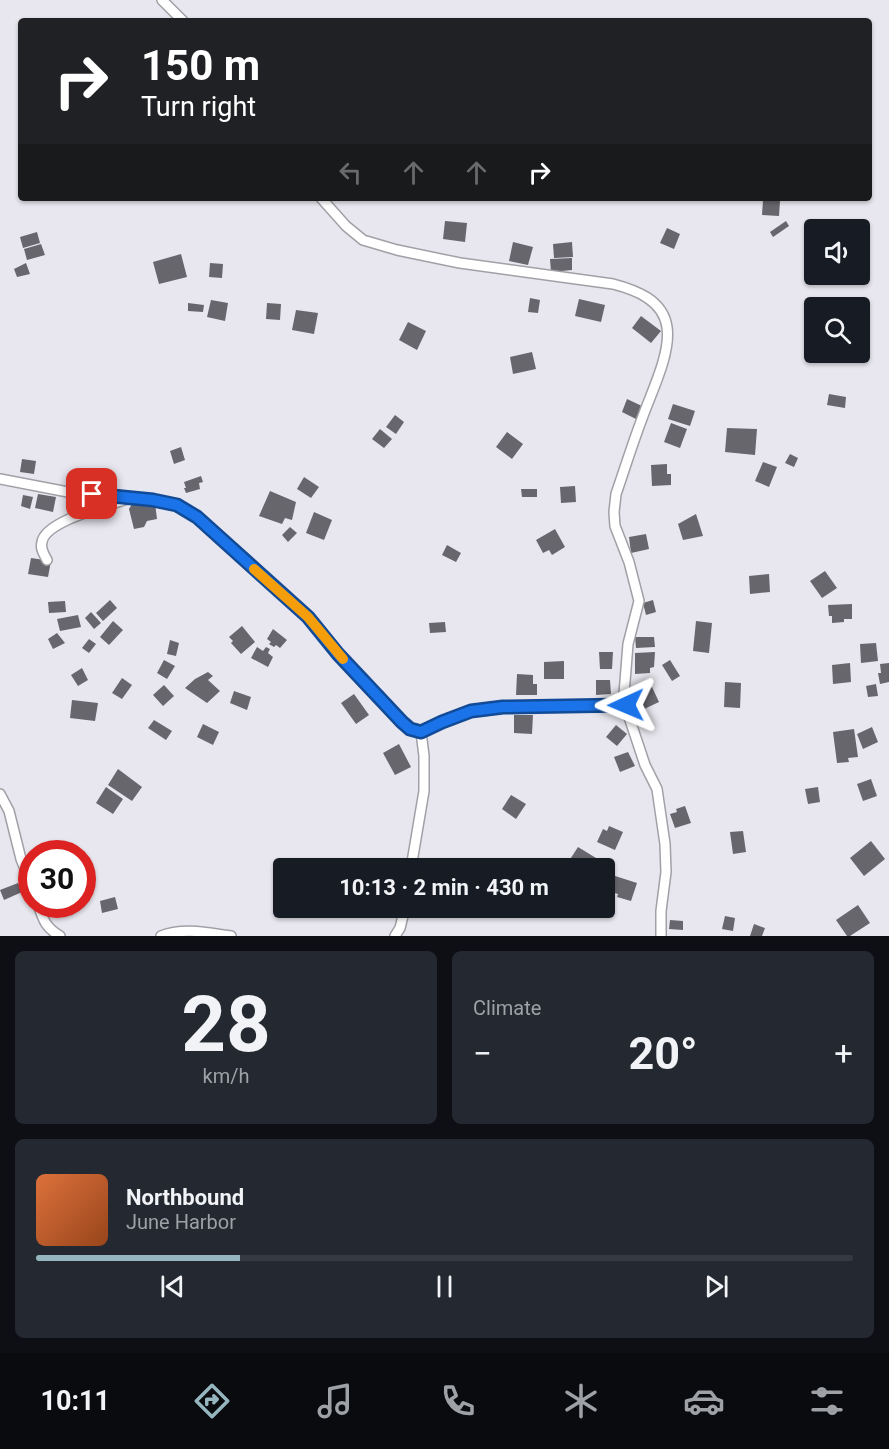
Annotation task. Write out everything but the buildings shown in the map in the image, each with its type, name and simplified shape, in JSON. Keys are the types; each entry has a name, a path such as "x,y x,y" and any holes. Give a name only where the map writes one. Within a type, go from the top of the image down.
{"street":[{"path":"162,0 180,18"},
{"path":"324,201 346,226 363,240 396,250 460,263 613,284 633,289 652,301 667,326 662,367 616,494 615,503 615,526 629,562 639,601 628,644 624,694 645,765 657,789 665,844 666,872 661,911 661,936"},
{"path":"0,479 73,493 153,500 177,505 197,517 308,617 338,654 410,729 421,732 471,711 503,707 626,705"},
{"path":"47,560 41,542 45,533 54,526 70,518 130,498"},
{"path":"413,858 424,791 421,732"},
{"path":"0,794 9,811 18,847"},
{"path":"43,918 44,922 60,936"},
{"path":"394,936 400,928 402,918"},
{"path":"161,936 170,933 202,932 231,936"}],"slow traffic":[{"path":"254,569 308,617 343,659"}],"route":[{"path":"92,494 153,500 177,505 197,517 308,617 338,654 410,729 421,732 471,711 503,707 626,705"}]}
